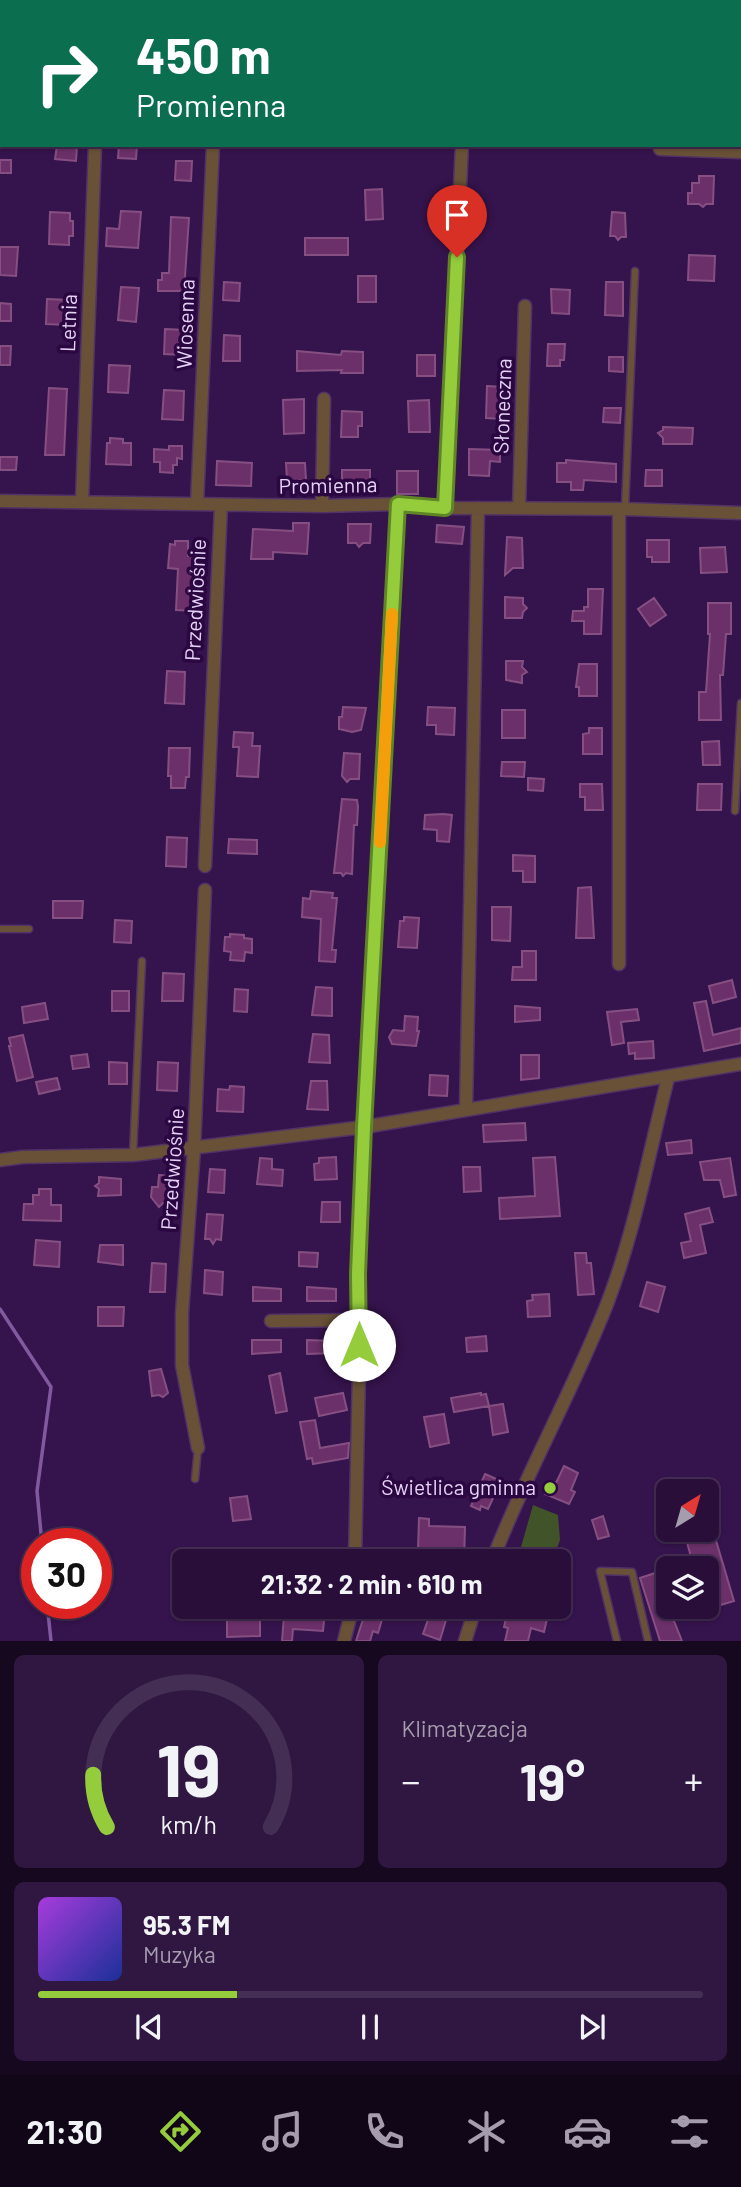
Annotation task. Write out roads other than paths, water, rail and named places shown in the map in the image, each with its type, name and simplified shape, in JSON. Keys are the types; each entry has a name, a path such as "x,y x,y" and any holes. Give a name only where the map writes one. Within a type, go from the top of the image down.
{"street":[{"name":"Letnia","path":"82,502 95,147"},
{"name":"Wiosenna","path":"197,504 213,147"},
{"path":"445,508 462,147"},
{"path":"660,149 741,152"},
{"name":"Słoneczna","path":"519,508 526,306"},
{"path":"322,506 324,398"},
{"name":"Promienna","path":"0,501 322,506 398,504 445,508 741,513"},
{"path":"355,1549 364,1127 398,504"},
{"name":"Przedwiośnie","path":"205,866 221,505"},
{"path":"466,1110 478,508"},
{"path":"619,964 622,509"},
{"name":"Przedwiośnie","path":"198,1448 182,1365 182,1314 194,1149 205,890"},
{"path":"0,1160 23,1157 133,1155 364,1127 741,1064"},
{"path":"497,1549 607,1303 632,1223 668,1078"},
{"path":"271,1321 359,1320"},
{"path":"344,1641 350,1619"},
{"path":"465,1641 472,1619"}],"lane":[{"path":"622,509 635,271"},
{"path":"735,811 741,703"},
{"path":"0,929 29,929"},
{"path":"133,1155 142,961"},
{"path":"195,1479 198,1448"},
{"path":"617,1641 600,1572 632,1572 649,1641"}],"waterway":[{"path":"0,1309 51,1387 37,1491 40,1528"},
{"path":"49,1619 51,1641"}],"place":[{"name":"Świetlica gminna","path":"550,1488"}]}
